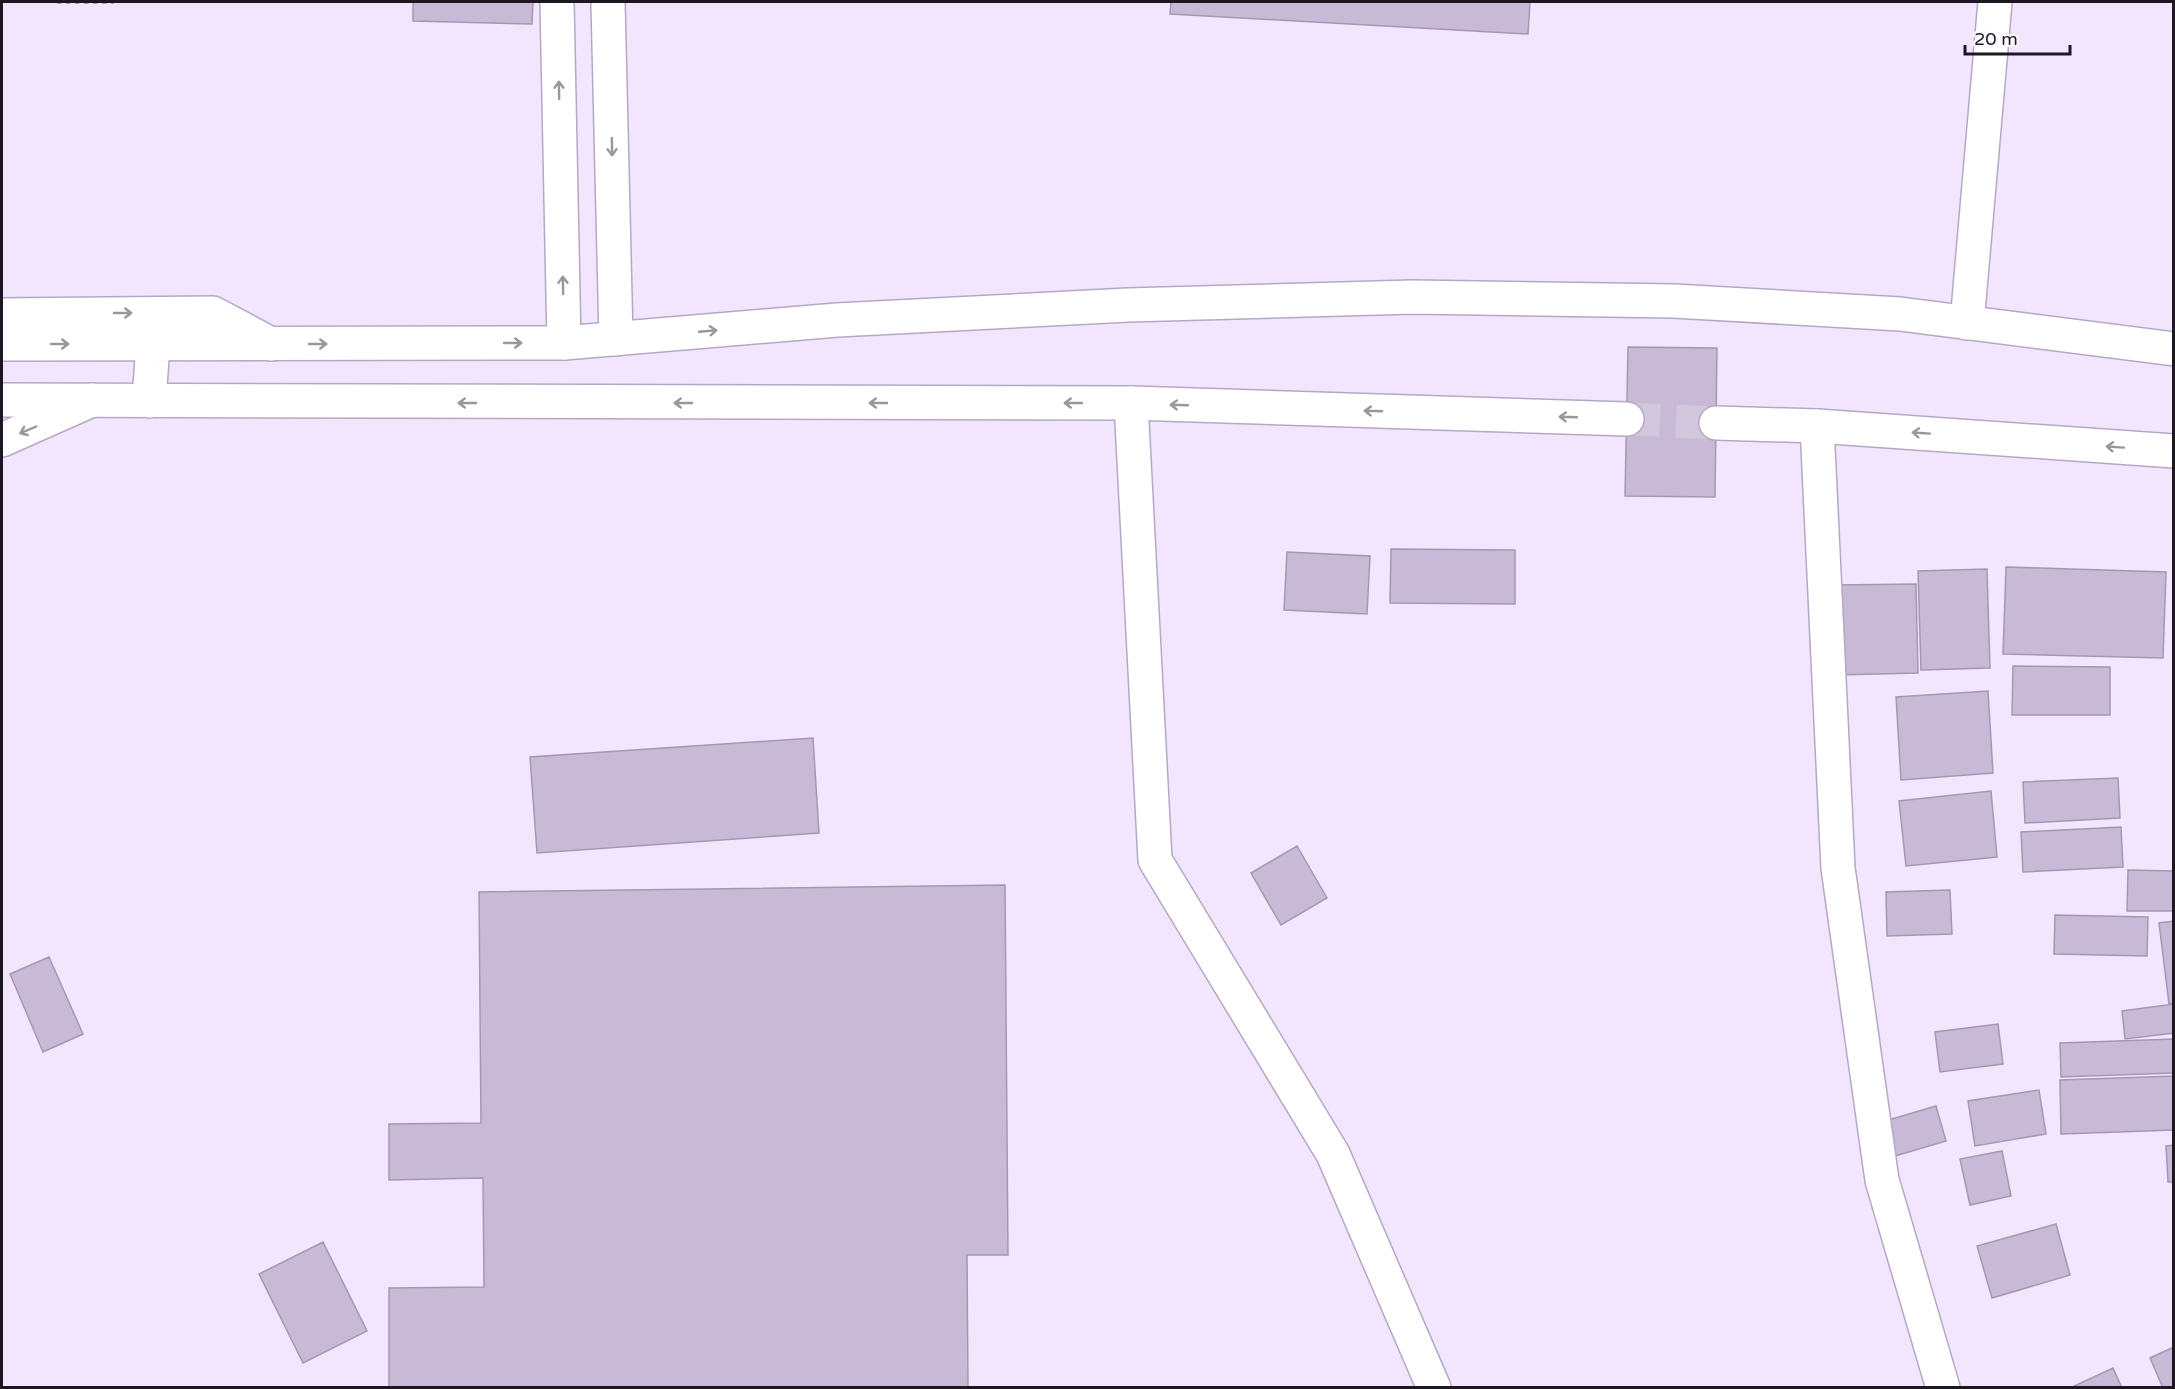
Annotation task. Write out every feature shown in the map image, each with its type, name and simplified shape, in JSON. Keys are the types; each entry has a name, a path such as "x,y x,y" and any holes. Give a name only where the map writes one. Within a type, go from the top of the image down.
{"main road":[{"path":"557,2 564,343"},
{"path":"608,2 616,339"},
{"path":"1967,323 1995,2"},
{"path":"2,344 564,343 837,320 1128,305 1412,297 1674,301 1900,314 2174,349"},
{"path":"2,315 213,313 271,344"},
{"path":"149,401 153,344"},
{"path":"2,400 1131,403 1627,419"},
{"path":"2,440 92,400"},
{"path":"1131,403 1155,860 1333,1154 1434,1388"},
{"path":"1716,423 1817,426 2174,451"},
{"path":"1817,426 1838,868 1882,1180 1943,1388"}],"path":[{"path":"57,2 114,2"}],"building":[{"path":"413,2 533,2 532,24 413,21"},
{"path":"1171,2 1530,2 1528,34 1170,14"},
{"path":"1628,347 1717,348 1715,497 1625,496"},
{"path":"1391,549 1515,550 1515,604 1390,603"},
{"path":"1287,552 1370,556 1367,614 1284,610"},
{"path":"2006,567 2166,572 2163,658 2003,654"},
{"path":"1987,569 1990,668 1921,670 1918,571"},
{"path":"1916,584 1918,673 1837,675 1836,585"},
{"path":"2013,666 2110,667 2110,715 2012,715"},
{"path":"1988,691 1993,773 1901,780 1896,697"},
{"path":"813,738 819,833 537,853 530,757"},
{"path":"2118,778 2120,818 2025,823 2023,782"},
{"path":"1991,791 1997,857 1906,866 1899,801"},
{"path":"2121,827 2123,867 2023,872 2021,832"},
{"path":"1297,846 1327,898 1281,925 1251,873"},
{"path":"2128,870 2174,871 2174,911 2127,911"},
{"path":"1005,885 1008,1255 967,1255 968,1388 389,1388 389,1288 484,1287 483,1178 389,1180 389,1124 481,1123 479,892"},
{"path":"1950,890 1952,934 1887,936 1886,892"},
{"path":"2055,915 2148,917 2147,956 2054,954"},
{"path":"2174,921 2174,1003 2169,1004 2159,923"},
{"path":"49,957 83,1034 43,1052 10,974"},
{"path":"2174,1004 2174,1033 2125,1039 2122,1011"},
{"path":"1998,1024 2003,1064 1940,1072 1935,1032"},
{"path":"2174,1039 2174,1073 2061,1077 2060,1043"},
{"path":"2174,1076 2174,1130 2061,1134 2060,1080"},
{"path":"2039,1090 2046,1134 1975,1146 1968,1101"},
{"path":"1936,1106 1946,1141 1895,1156 1885,1121"},
{"path":"2174,1145 2174,1182 2168,1182 2166,1146"},
{"path":"2002,1151 2011,1196 1970,1205 1960,1159"},
{"path":"2056,1224 2070,1275 1992,1298 1977,1246"},
{"path":"323,1242 367,1331 303,1363 259,1274"},
{"path":"2174,1347 2174,1388 2163,1388 2150,1358"},
{"path":"2113,1368 2122,1388 2070,1388"}],"tunnel":[{"path":"1627,419 1716,423"}]}
